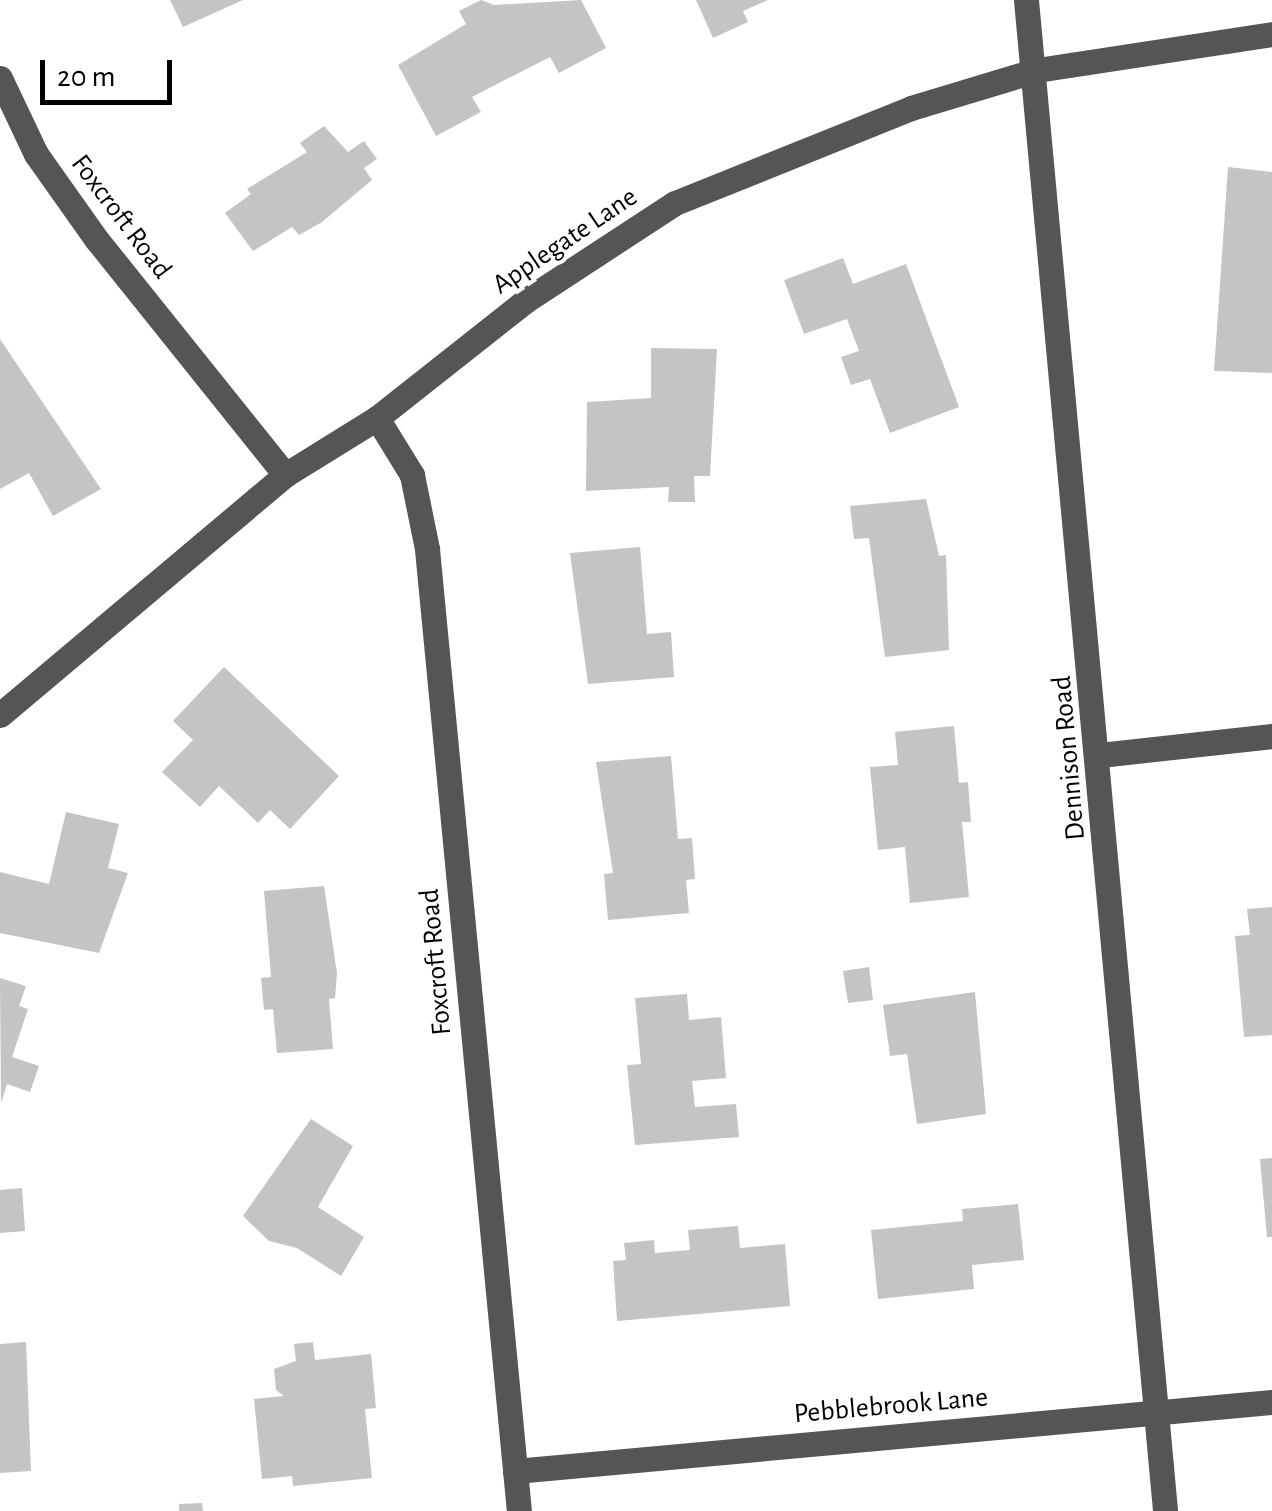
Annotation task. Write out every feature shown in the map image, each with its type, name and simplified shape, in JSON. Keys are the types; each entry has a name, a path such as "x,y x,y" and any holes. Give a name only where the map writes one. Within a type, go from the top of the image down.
{"street":[{"name":"Dennison Road","path":"1026,0 1037,70 1038,134 1100,755 1165,1511"},
{"name":"Applegate Lane","path":"0,714 285,476 378,418 525,301 676,203 910,108 1037,70 1272,34"},
{"name":"Foxcroft Road","path":"0,78 36,154 87,226 285,476"},
{"name":"Foxcroft Road","path":"378,418 412,475 427,548 518,1511"},
{"path":"1100,755 1272,736"},
{"name":"Pebblebrook Lane","path":"515,1471 1272,1402"}],"building":[{"path":"170,0 243,0 183,27"},
{"path":"481,0 494,5 581,0 606,48 559,73 550,57 495,85 472,97 481,112 436,136 398,65 466,24 459,11"},
{"path":"696,0 768,0 743,11 748,22 713,38"},
{"path":"324,126 348,152 364,141 377,159 364,168 372,180 322,222 299,235 292,227 253,251 225,213 251,194 247,189 307,152 300,143"},
{"path":"1228,167 1272,172 1272,373 1214,371"},
{"path":"843,258 853,284 906,264 959,407 890,433 870,379 851,385 841,357 859,351 847,319 804,334 784,280"},
{"path":"0,339 101,489 53,516 29,473 0,489"},
{"path":"651,348 717,349 710,476 694,476 695,502 668,502 669,487 586,491 587,402 651,398"},
{"path":"926,499 939,556 946,555 949,650 885,657 869,538 854,539 850,506"},
{"path":"640,547 647,634 671,632 674,677 588,684 570,553"},
{"path":"224,667 339,776 290,829 270,810 258,823 219,786 200,807 162,772 193,740 173,721"},
{"path":"954,726 959,783 968,782 971,822 962,822 969,897 910,903 905,847 878,850 870,767 898,765 895,732"},
{"path":"671,756 678,839 692,838 695,879 686,880 689,913 608,920 604,874 613,873 596,762"},
{"path":"66,812 119,824 108,868 128,873 99,953 0,933 0,872 49,884"},
{"path":"324,886 337,973 335,998 329,999 333,1049 277,1053 273,1009 264,1010 261,978 271,977 264,891"},
{"path":"1272,907 1272,1035 1244,1037 1235,936 1250,935 1247,909"},
{"path":"869,967 873,1000 848,1003 843,971"},
{"path":"0,978 26,986 19,1006 28,1009 12,1057 39,1066 30,1092 7,1084 1,1103"},
{"path":"975,992 986,1114 917,1124 907,1054 890,1056 883,1005"},
{"path":"687,994 689,1020 721,1017 726,1078 692,1081 695,1107 736,1104 739,1137 635,1145 627,1065 641,1064 635,998"},
{"path":"311,1119 353,1146 318,1207 364,1237 341,1276 297,1248 269,1241 243,1216"},
{"path":"1272,1158 1272,1237 1267,1237 1260,1159"},
{"path":"22,1188 25,1231 0,1233 0,1190"},
{"path":"1018,1204 1024,1260 972,1265 974,1289 878,1299 871,1230 963,1221 962,1209"},
{"path":"738,1226 740,1248 785,1244 790,1306 617,1321 613,1261 626,1260 624,1243 654,1240 655,1253 690,1250 688,1230"},
{"path":"26,1342 31,1471 0,1473 0,1344"},
{"path":"313,1342 315,1360 371,1354 376,1408 365,1409 372,1478 293,1486 292,1476 262,1479 254,1399 284,1396 276,1390 274,1369 296,1361 294,1344"},
{"path":"202,1503 203,1511 179,1511 179,1504"}]}
